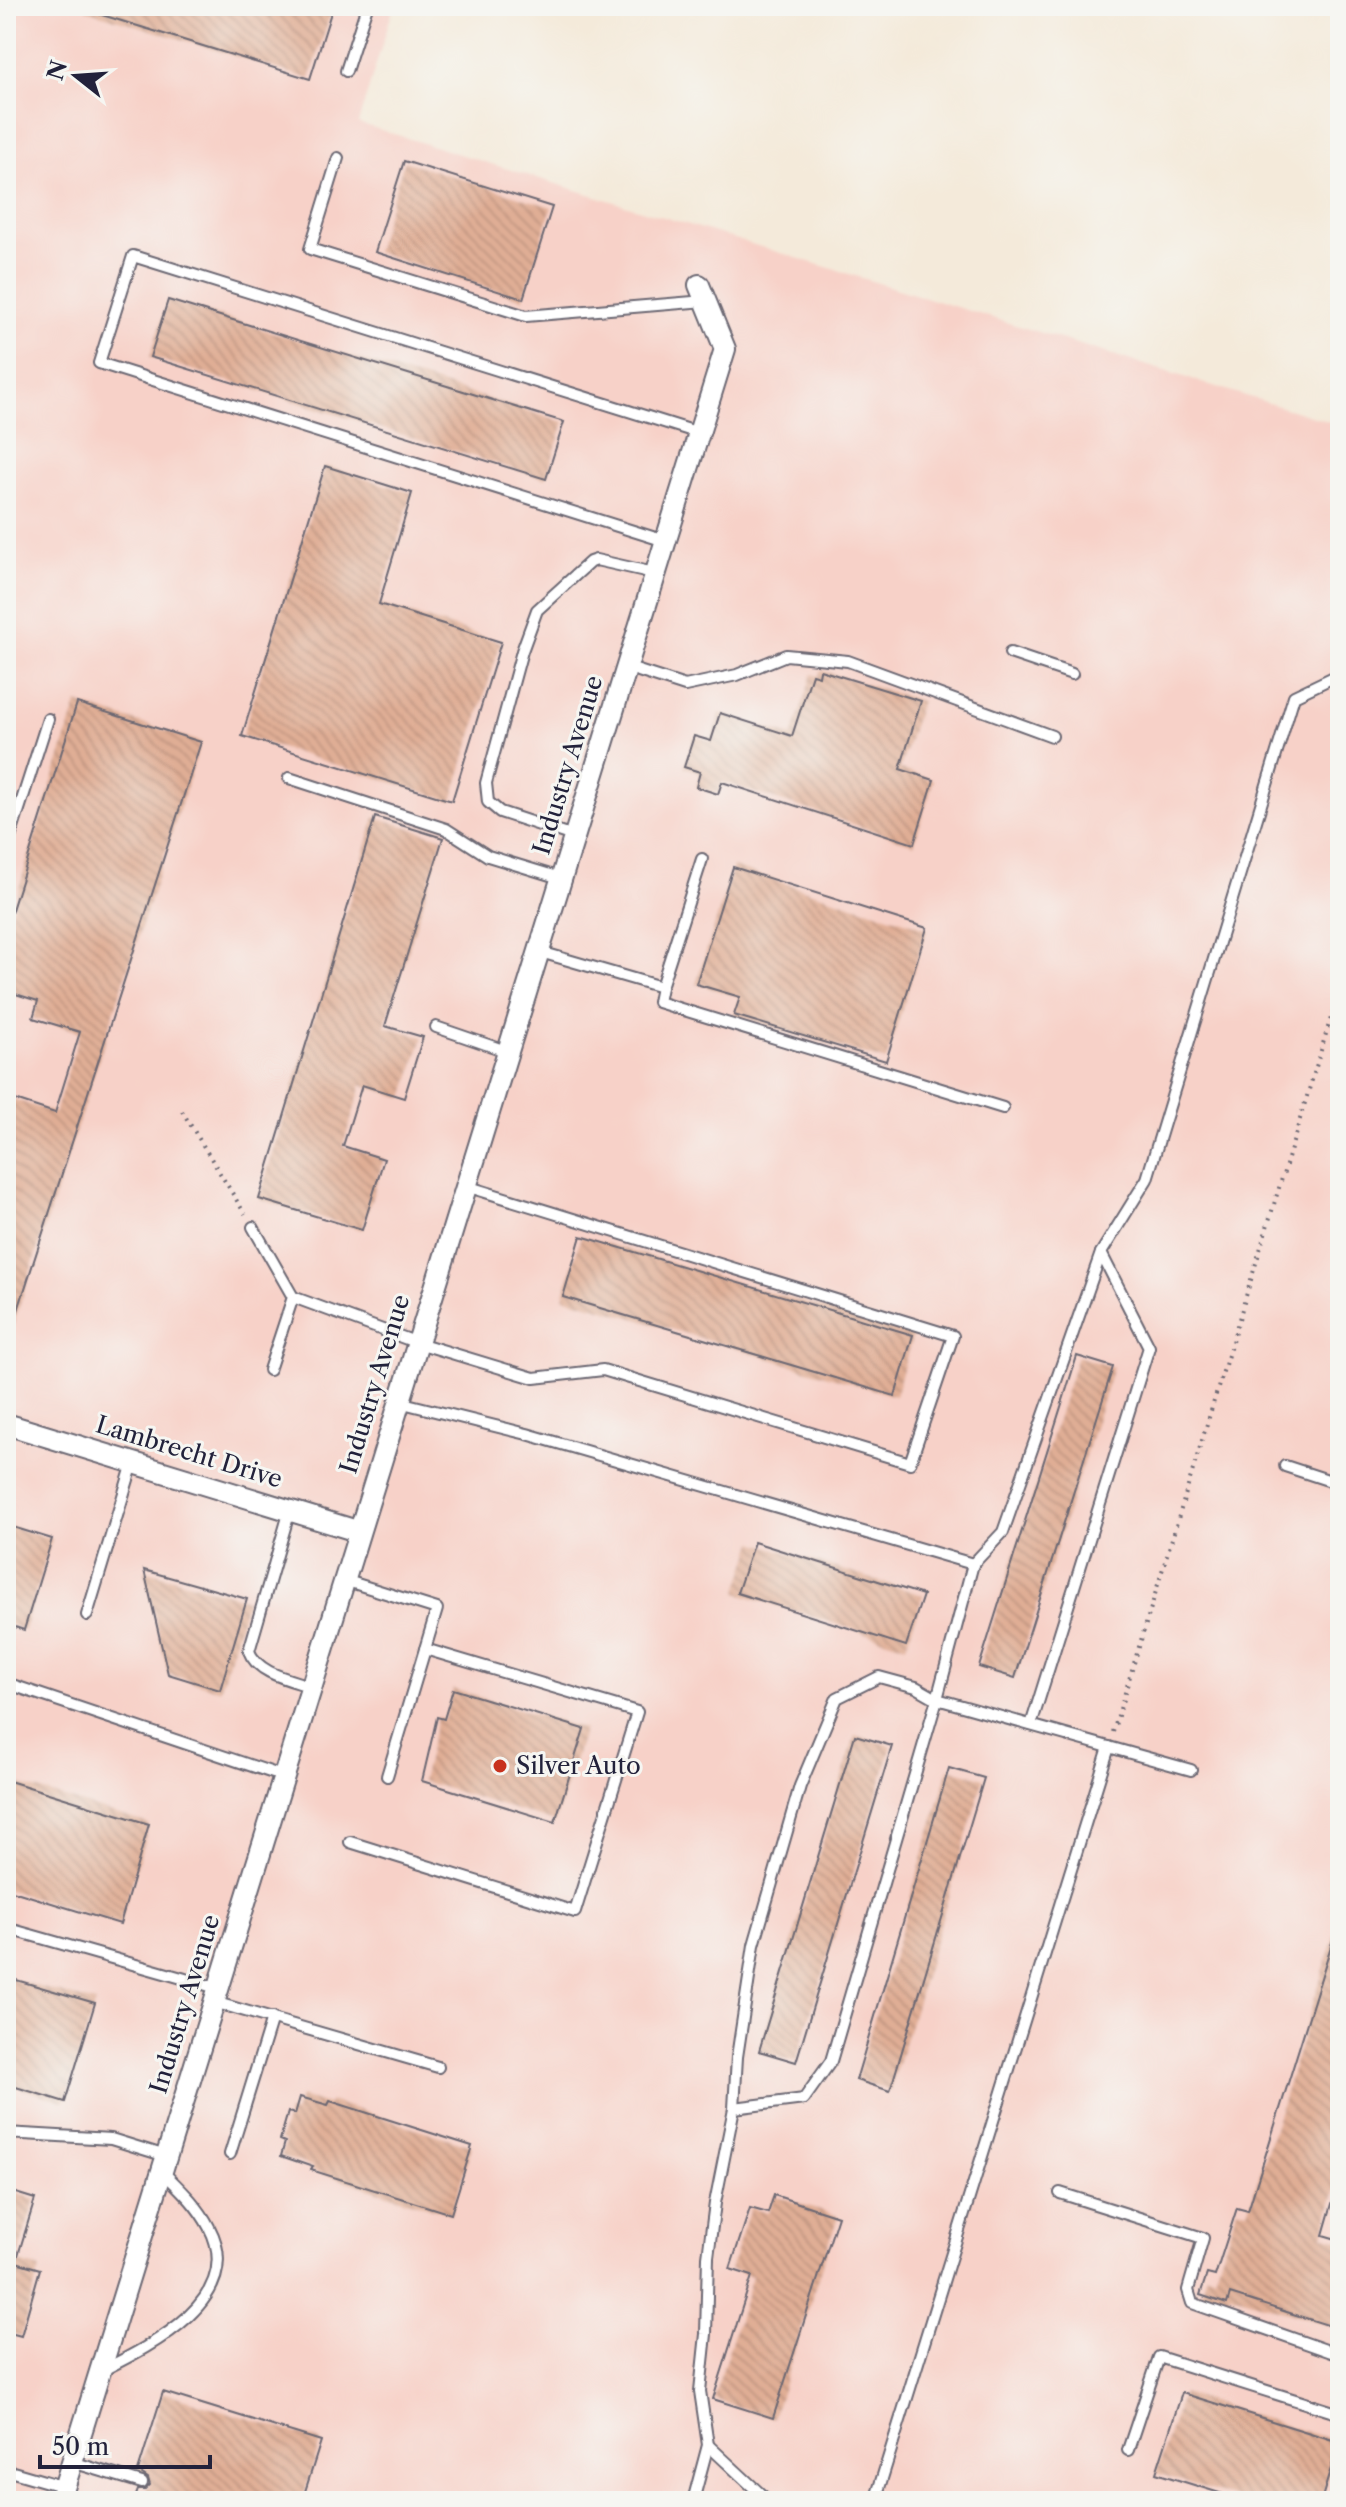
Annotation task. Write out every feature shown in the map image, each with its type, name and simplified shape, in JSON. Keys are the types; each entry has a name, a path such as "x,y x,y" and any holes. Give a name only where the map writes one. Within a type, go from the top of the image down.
{"street":[{"name":"Industry Avenue","path":"62,2494 415,1342 725,349 702,293"},
{"name":"Lambrecht Drive","path":"6,1424 357,1531"}],"lane":[{"path":"346,71 367,6"},
{"path":"338,158 310,249 526,316 702,293"},
{"path":"665,541 99,363 103,348 133,256 699,433"},
{"path":"573,836 500,812 488,802 486,783 522,651 537,610 590,562 596,560 654,573"},
{"path":"1010,653 1072,674"},
{"path":"626,667 685,686 737,675 786,655 848,661 1052,736"},
{"path":"734,2108 804,2099 831,2061 937,1699 973,1564 1003,1532 1101,1253 1147,1179 1294,696 1340,674"},
{"path":"6,850 48,719"},
{"path":"289,778 446,829 488,856 560,878"},
{"path":"702,859 658,1002 1003,1108"},
{"path":"537,951 661,987"},
{"path":"436,1027 506,1051"},
{"path":"253,1227 293,1297 415,1342 534,1378 603,1370 910,1463 953,1336 464,1185"},
{"path":"1031,1725 1149,1347 1101,1253"},
{"path":"269,1370 293,1297"},
{"path":"397,1402 527,1434 973,1564"},
{"path":"87,1615 133,1463"},
{"path":"1285,1466 1340,1484"},
{"path":"290,1510 249,1651 253,1661 273,1673 309,1686"},
{"path":"342,1580 437,1609 387,1776"},
{"path":"350,1842 575,1912 637,1712 425,1649"},
{"path":"693,2501 708,2445 700,2391 706,2334 708,2257 734,2108 737,2057 754,1945 800,1786 837,1698 879,1677 916,1687 937,1699 1191,1770"},
{"path":"6,1683 282,1776"},
{"path":"875,2501 1109,1747"},
{"path":"6,1928 216,1995 272,2018 438,2067"},
{"path":"230,2154 272,2018"},
{"path":"6,2133 111,2139 164,2163 210,2229 218,2254 216,2280 204,2301 148,2348 100,2372"},
{"path":"1060,2193 1203,2238 1188,2290 1192,2303 1340,2355"},
{"path":"1128,2450 1159,2357 1340,2414"},
{"path":"708,2445 768,2501"},
{"path":"72,2462 142,2483"},
{"path":"6,2470 62,2494"}],"path":[{"path":"1109,1747 1340,988"},
{"path":"182,1111 253,1227"}],"shaded area":[{"path":"6,6 394,6 358,123 1340,425 1340,2501 6,2501"}],"building":[{"path":"87,6 333,6 310,79 86,10"},
{"path":"404,161 552,207 523,299 375,252"},
{"path":"168,300 564,422 546,479 150,357"},
{"path":"325,466 412,493 379,604 501,642 452,801 242,736"},
{"path":"820,670 921,701 900,769 934,780 914,844 722,782 718,794 696,787 700,772 684,767 694,736 711,741 720,713 792,736 812,674 819,676"},
{"path":"77,703 201,742 10,1335 6,1334 6,1097 55,1113 80,1032 33,1018 38,1001 6,991 6,929"},
{"path":"375,817 443,838 385,1026 423,1037 404,1098 362,1085 343,1146 384,1159 362,1230 259,1199"},
{"path":"733,867 927,928 886,1061 734,1015 740,997 696,984"},
{"path":"581,1236 913,1335 895,1396 563,1297"},
{"path":"1077,1356 1113,1367 1015,1678 979,1667"},
{"path":"6,1525 52,1539 24,1630 6,1624"},
{"path":"754,1542 923,1595 906,1646 737,1593"},
{"path":"144,1570 247,1599 220,1690 168,1674"},
{"name":"Silver Auto","path":"453,1689 584,1729 555,1822 422,1781 437,1717 444,1719"},
{"path":"855,1735 892,1746 796,2062 759,2051"},
{"path":"949,1768 984,1778 890,2091 856,2080"},
{"path":"6,1780 149,1824 120,1924 6,1889"},
{"path":"1336,1930 1340,1931 1340,2191 1336,2190 1323,2235 1340,2240 1340,2329 1230,2294 1227,2304 1200,2295 1207,2274 1215,2276 1237,2208 1248,2211"},
{"path":"6,1977 95,2003 65,2102 6,2084"},
{"path":"300,2097 328,2105 330,2101 472,2146 451,2214 311,2170 313,2167 281,2156 285,2142 280,2140 288,2112 295,2114"},
{"path":"6,2190 35,2199 16,2262 40,2269 21,2336 6,2332"},
{"path":"774,2195 838,2216 773,2418 713,2399 752,2276 730,2269 750,2208 768,2213"},
{"path":"163,2392 321,2441 302,2501 134,2501 138,2490 145,2490 150,2485 148,2478 138,2471"},
{"path":"1182,2393 1339,2442 1321,2501 1245,2501 1156,2473"}],"place":[{"name":"Silver Auto","path":"500,1766"}]}
